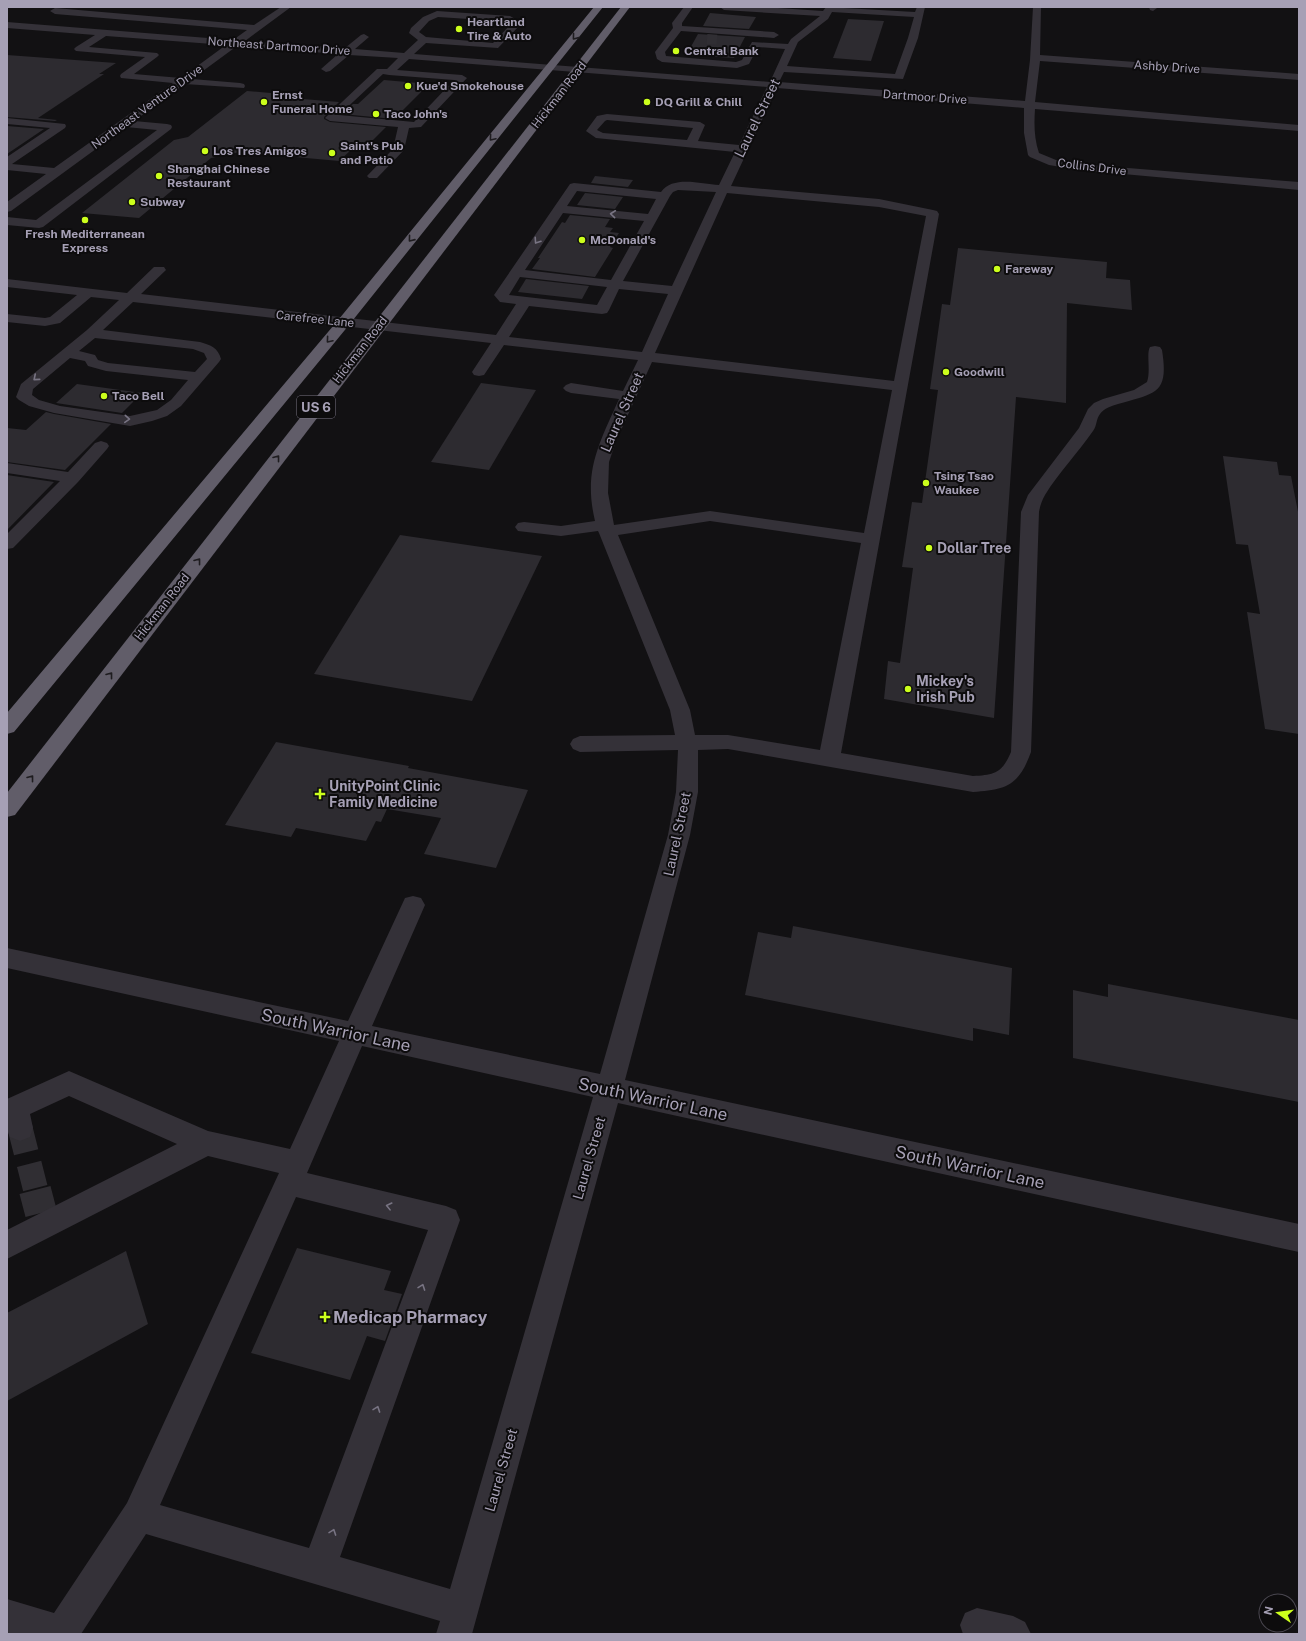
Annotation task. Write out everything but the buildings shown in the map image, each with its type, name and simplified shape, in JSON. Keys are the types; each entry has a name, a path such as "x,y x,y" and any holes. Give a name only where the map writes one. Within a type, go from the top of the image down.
{"highway":[{"name":"Hickman Road","path":"7,727 344,322 599,7"},
{"name":"Hickman Road","path":"7,808 626,7"}],"street":[{"path":"138,7 79,49 154,55 124,76 240,86"},
{"name":"Northeast Venture Drive","path":"7,208 287,7"},
{"path":"689,7 677,23 675,32 660,52 662,59 737,65 746,62 755,44"},
{"path":"724,7 920,11 913,38 899,77 776,77"},
{"name":"Collins Drive","path":"1037,7 1035,58 1030,105 1030,145 1034,155 1053,163 1079,167 1299,186"},
{"path":"762,34 779,9"},
{"path":"55,10 256,28"},
{"name":"Laurel Street","path":"457,1622 609,1089 679,835 687,792 687,742 680,710 606,528 600,506 598,483 601,460 646,356 776,77 795,43 828,10"},
{"path":"389,72 424,40 495,46 517,23 510,19 437,14 426,19 414,30 414,33 424,40"},
{"name":"Northeast Dartmoor Drive","path":"7,25 550,68"},
{"path":"675,32 762,34 795,43"},
{"path":"675,32 691,38 707,39"},
{"path":"691,38 702,36 729,38 755,44 795,43"},
{"path":"326,69 364,37"},
{"path":"721,40 741,41"},
{"name":"Ashby Drive","path":"1035,58 1299,77"},
{"name":"Dartmoor Drive","path":"550,68 776,77 1030,105 1299,128"},
{"path":"381,71 389,72 462,78 417,125 330,118 381,71"},
{"path":"691,144 700,125 607,117 601,118 591,131 600,136 742,149"},
{"path":"7,121 61,126 7,162"},
{"path":"7,221 39,224 166,127 124,124"},
{"path":"373,176 398,150 404,124"},
{"path":"30,136 45,137"},
{"path":"7,150 24,151"},
{"path":"7,167 57,172"},
{"path":"664,196 574,187 501,295 505,299 602,310 664,196 669,190 676,186 724,188 879,203 933,214 829,759"},
{"path":"559,209 652,218"},
{"path":"92,333 193,344 207,348 213,353 214,359 176,403 162,413 147,418 130,420 59,410 34,403 24,397 26,387 92,333 158,270"},
{"path":"516,273 676,291"},
{"name":"Carefree Lane","path":"7,283 900,386"},
{"path":"7,318 45,322 55,320 89,292"},
{"path":"479,372 525,301"},
{"path":"580,744 728,742 973,784 991,783 1006,778 1017,767 1021,752 1030,512 1036,496 1087,429 1089,419 1094,411 1101,405 1139,393 1149,388 1155,382 1157,374 1155,350"},
{"path":"66,353 90,358 93,363 106,367 199,377"},
{"path":"571,388 628,396"},
{"path":"7,544 13,530 72,478 102,446"},
{"path":"7,468 72,478"},
{"path":"524,527 561,531 606,528 710,516 871,539"},
{"path":"7,1616 61,1633 139,1514 413,905"},
{"name":"South Warrior Lane","path":"7,958 1299,1238"},
{"path":"14,1116 69,1083 206,1143 293,1173 446,1220 319,1568"},
{"path":"7,1245 43,1219 206,1143"},
{"path":"139,1514 319,1568 457,1622"},
{"path":"976,1625 1013,1634"}],"tunnel":[{"path":"707,39 721,40"},
{"path":"20,1128 36,1191"},
{"path":"35,1190 41,1213"}],"place":[{"name":"Heartland Tire & Auto","path":"459,29"},
{"name":"Central Bank","path":"676,51"},
{"name":"Kue'd Smokehouse","path":"408,86"},
{"name":"Ernst Funeral Home","path":"264,102"},
{"name":"DQ Grill & Chill","path":"647,102"},
{"name":"Taco John's","path":"376,114"},
{"name":"Los Tres Amigos","path":"205,151"},
{"name":"Saint's Pub and Patio","path":"332,153"},
{"name":"Shanghai Chinese Restaurant","path":"159,176"},
{"name":"Subway","path":"132,202"},
{"name":"Fresh Mediterranean Express","path":"85,220"},
{"name":"McDonald's","path":"582,240"},
{"name":"Fareway","path":"997,269"},
{"name":"Goodwill","path":"946,372"},
{"name":"Taco Bell","path":"104,396"},
{"name":"Tsing Tsao Waukee","path":"926,483"},
{"name":"Dollar Tree","path":"929,548"},
{"name":"Mickey's Irish Pub","path":"908,689"},
{"name":"UnityPoint Clinic Family Medicine","path":"320,794"},
{"name":"Medicap Pharmacy","path":"325,1317"}]}
